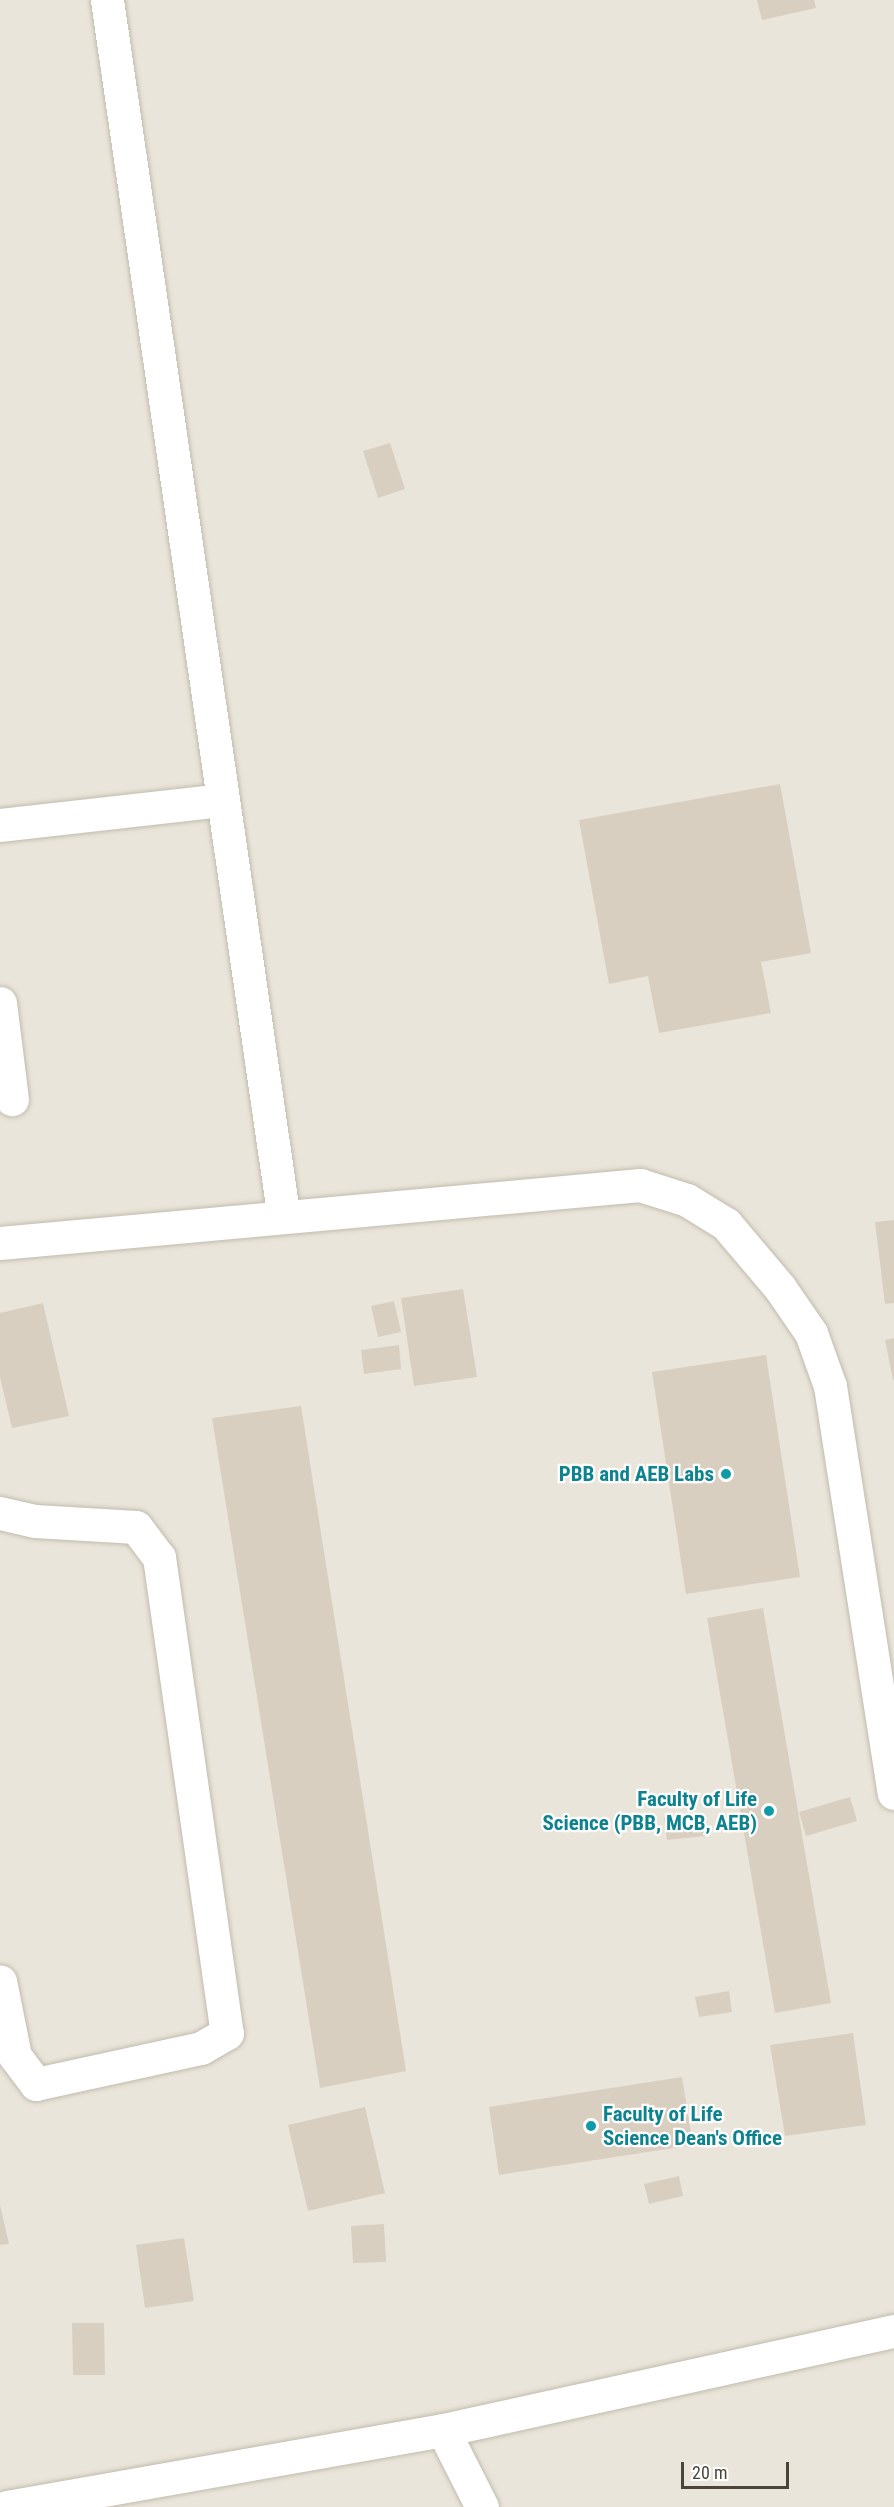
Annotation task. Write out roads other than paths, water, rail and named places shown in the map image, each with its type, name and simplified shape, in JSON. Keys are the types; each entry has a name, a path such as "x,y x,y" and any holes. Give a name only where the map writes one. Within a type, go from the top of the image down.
{"street":[{"path":"107,0 283,1213"},
{"path":"0,825 223,800"},
{"path":"0,1003 12,1099"},
{"path":"0,1243 283,1213 640,1185 687,1200 726,1224 811,1333 830,1386 894,1793"},
{"path":"0,1513 35,1521 136,1527 159,1557 227,2033 201,2048 36,2084 15,2056 0,1981"},
{"path":"6,2507 443,2430 894,2331"},
{"path":"443,2430 482,2507"}],"place":[{"name":"PBB and AEB Labs","path":"726,1474"},
{"name":"Faculty of Life Science (PBB, MCB, AEB)","path":"769,1811"},
{"name":"Faculty of Life Science Dean's Office","path":"591,2126"}]}
